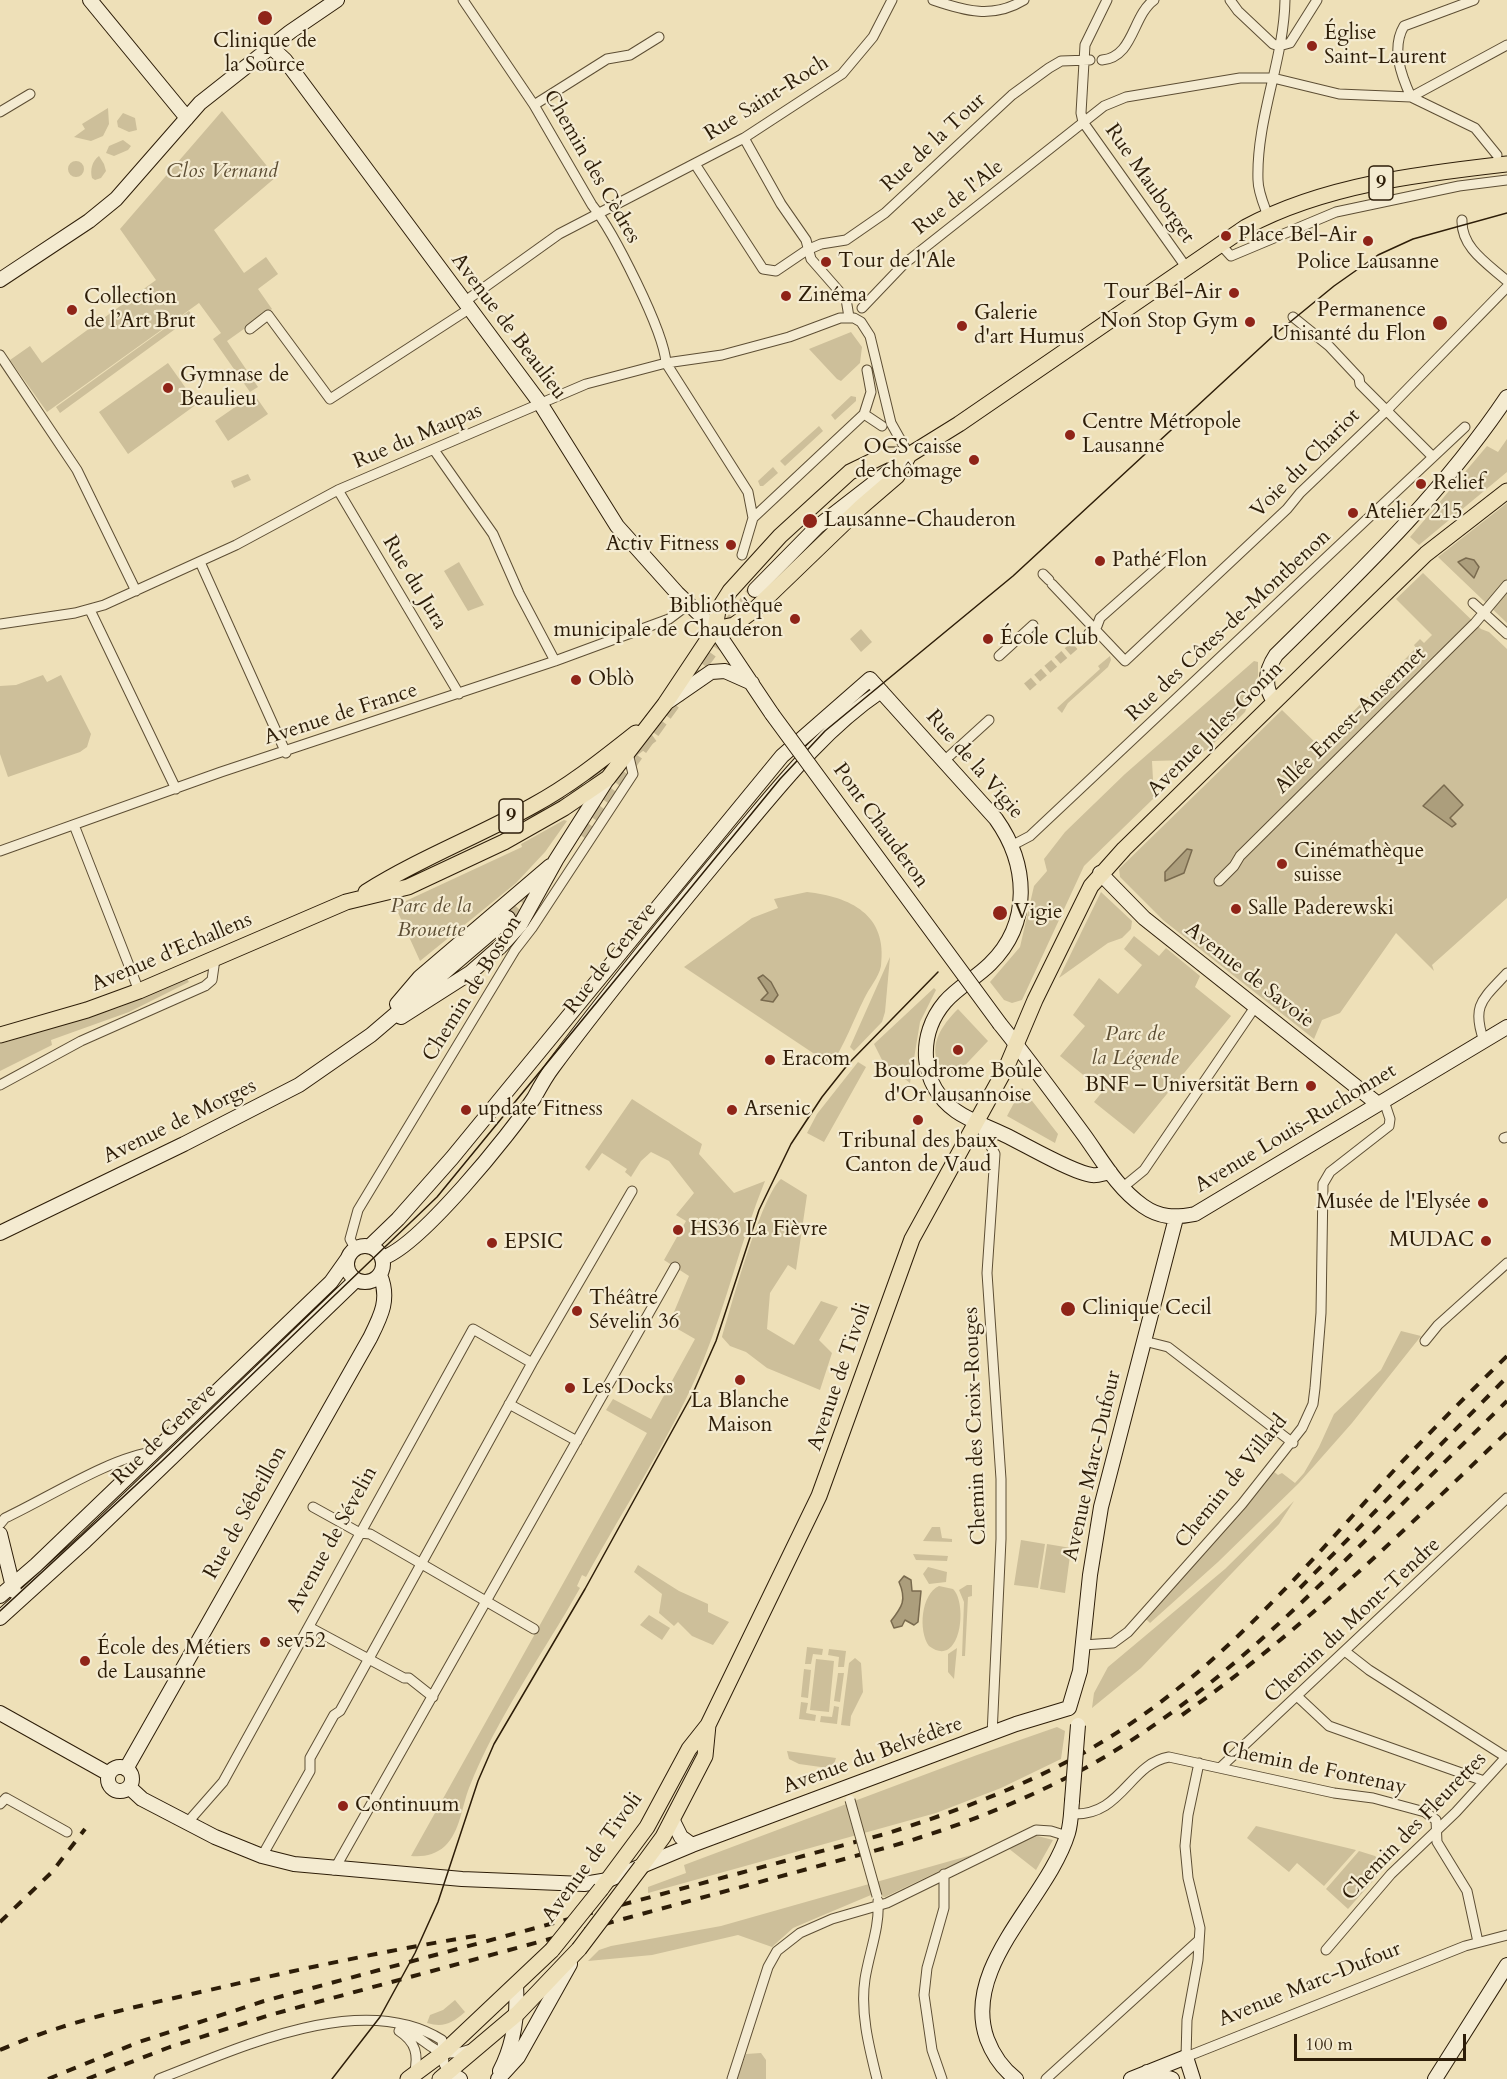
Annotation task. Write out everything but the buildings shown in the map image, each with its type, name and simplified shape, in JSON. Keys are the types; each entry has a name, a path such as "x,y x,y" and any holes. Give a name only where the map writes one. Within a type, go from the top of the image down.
{"main road":[{"name":"9","path":"714,629 734,624 753,611 861,507 897,476 909,455 959,424 1220,244 1268,216 1305,201 1386,182 1501,161"},
{"name":"9","path":"655,718 714,629 718,610 730,591 780,536 850,472 885,455 909,455"},
{"name":"Avenue Jules-Gonin","path":"1017,1045 1035,1000 1091,886 1100,873 1434,547 1507,491"},
{"name":"Avenue d'Echallens","path":"0,1035 87,1010 139,991 356,898 405,867 535,815 608,778 655,718"},
{"name":"Avenue d'Echallens","path":"535,815 655,718"},
{"name":"Avenue de Tivoli","path":"516,1986 552,1950 647,1827 689,1749 708,1725 819,1496 908,1249 1017,1045"},
{"name":"Avenue de Tivoli","path":"518,2013 579,1949 673,1821 705,1756 708,1725"},
{"path":"411,2077 443,2053 516,1986"},
{"path":"450,2077 518,2013"}],"street":[{"path":"90,0 187,118"},
{"path":"0,280 88,221 116,199 187,118 216,89 337,0"},
{"name":"Chemin des Cèdres","path":"463,0 534,105 592,205 600,213 632,274 663,345 666,363 748,492 753,518"},
{"name":"Rue Saint-Roch","path":"250,329 268,315 330,399 467,306 546,243 744,138 842,75 873,37 892,0"},
{"path":"933,0 952,7 993,13 1005,5 1024,0"},
{"path":"1083,122 1081,113 1089,33 1107,0"},
{"path":"1102,60 1119,53 1126,46 1144,7 1154,0"},
{"path":"1230,0 1238,11 1273,44 1279,46 1290,43 1317,0"},
{"path":"1268,216 1258,181 1285,0"},
{"path":"1474,0 1404,26 1399,34 1399,72 1411,97 1475,128 1501,161"},
{"path":"534,105 607,59 630,55 659,37"},
{"path":"1411,97 1507,45"},
{"name":"Avenue de Beaulieu","path":"271,47 285,60 540,403 617,526 714,629"},
{"name":"Rue de la Tour","path":"763,269 776,271 807,250 821,244 846,240 885,213 1012,95 1061,61 1087,59"},
{"name":"Rue de l'Ale","path":"862,308 904,264 1104,106 1126,97 1240,78 1272,78 1339,94 1411,97"},
{"path":"0,112 30,94"},
{"name":"Rue Mauborget","path":"1083,122 1186,267"},
{"path":"744,138 781,204 806,240 811,259 846,299 849,317 861,322 870,336 891,423 909,455"},
{"name":"Rue Saint-Roch","path":"695,164 763,269"},
{"path":"1220,244 1231,256 1336,212 1459,186 1507,180"},
{"path":"1462,220 1462,234 1466,243 1507,281"},
{"name":"Voie du Chariot","path":"1091,631 1125,661 1287,509 1297,496 1387,410 1507,287"},
{"name":"Rue du Maupas","path":"0,624 90,610 200,562 338,490 603,378 666,363 722,355 789,337 849,317"},
{"path":"1293,317 1329,346 1359,378 1360,384 1430,454"},
{"path":"0,355 76,470 136,591"},
{"path":"742,555 753,518 864,414 872,392 867,370"},
{"path":"1274,701 1269,694 1267,675 1276,655 1412,519 1458,467 1507,397"},
{"path":"864,414 882,426"},
{"name":"Rue des Côtes-de-Montbenon","path":"1013,845 1029,836 1465,427"},
{"path":"434,450 493,534 519,593 555,661"},
{"name":"9","path":"754,590 817,527 909,455"},
{"name":"Rue du Jura","path":"338,490 459,694"},
{"path":"1048,579 1091,631 1100,618 1169,557"},
{"path":"200,562 286,753"},
{"name":"Allée Ernest-Ansermet","path":"1219,881 1248,848 1484,614 1507,585"},
{"path":"1473,603 1507,634"},
{"name":"Avenue de France","path":"0,851 555,661 669,619 689,604"},
{"path":"90,610 176,789"},
{"path":"999,656 1033,624"},
{"name":"Pont Chauderon","path":"714,629 772,714 999,1024 1017,1045"},
{"path":"665,704 711,672 725,671 752,683"},
{"name":"Rue de la Vigie","path":"870,679 996,819 1013,845 1021,904 1011,935 989,965 946,1001 931,1024 927,1037 925,1054 934,1086 952,1108 977,1121"},
{"name":"Rue de Genève","path":"370,1246 452,1158 782,756 870,679"},
{"name":"Rue de Genève","path":"382,1258 392,1255 413,1238 476,1170 533,1099 551,1069 574,1040 795,768 818,744 881,691"},
{"path":"945,760 989,720"},
{"name":"Chemin de Boston","path":"352,1253 350,1239 358,1210 515,950 532,928 633,774 628,753"},
{"name":"Avenue de Morges","path":"371,1035 420,977 512,915 556,860 608,778"},
{"path":"74,825 139,991"},
{"name":"Avenue de Morges","path":"0,1233 267,1102 326,1067 371,1035 439,995 470,973 501,946 512,915 556,860"},
{"name":"Avenue de Savoie","path":"1100,873 1144,918 1255,1007 1381,1103"},
{"path":"0,1085 81,1041 205,986 212,980 215,959"},
{"path":"1484,1041 1477,1021 1478,1011 1507,973"},
{"path":"1122,1188 1144,1170 1255,1007"},
{"name":"Avenue Louis-Ruchonnet","path":"1176,1218 1195,1214 1507,1027"},
{"path":"1017,1045 1122,1188 1143,1206 1167,1217 1176,1218"},
{"name":"Chemin de Villard","path":"1083,1645 1113,1643 1128,1632 1293,1443 1309,1412 1316,1388 1322,1313 1323,1184 1330,1172 1389,1126 1390,1119 1381,1103"},
{"path":"977,1121 1092,1175 1110,1172"},
{"name":"Chemin des Croix-Rouges","path":"977,1121 994,1154 987,1273 1000,1467 1001,1526 992,1735"},
{"path":"262,1856 310,1771 310,1758 421,1565 532,1363 632,1191"},
{"name":"Avenue Marc-Dufour","path":"1069,1708 1076,1691 1101,1508 1176,1218"},
{"path":"370,1246 382,1258 380,1275 369,1282 356,1280 349,1273 352,1253 370,1246"},
{"name":"Rue de Genève","path":"0,1596 332,1282 352,1253"},
{"path":"1425,1341 1438,1325 1507,1263"},
{"path":"334,1870 675,1267"},
{"name":"Rue de Sébeillon","path":"126,1769 370,1338 382,1313 386,1290 380,1275"},
{"name":"Rue de Genève","path":"0,1618 93,1534 356,1280"},
{"name":"Avenue de Sévelin","path":"187,1823 222,1782 473,1329 532,1363"},
{"path":"1144,1341 1168,1347 1293,1443"},
{"path":"509,1404 577,1441"},
{"path":"0,1524 5,1518 110,1466 137,1454 154,1452"},
{"name":"Chemin du Mont-Tendre","path":"1221,1767 1346,1652 1507,1498"},
{"path":"313,1507 360,1533 370,1534 534,1629"},
{"path":"0,1534 17,1602"},
{"path":"309,1627 404,1678 409,1678 433,1697"},
{"path":"1346,1652 1506,1756"},
{"path":"1298,1697 1329,1726 1484,1781"},
{"path":"1016,2079 1003,2066 990,2045 982,2020 982,1996 993,1965 1053,1867 1067,1836 1078,1725 1069,1708"},
{"name":"Avenue du Belvédère","path":"604,1884 692,1845 849,1794 992,1735 1069,1708"},
{"path":"0,1713 109,1774"},
{"name":"Chemin des Fleurettes","path":"1326,1950 1383,1882 1437,1831 1506,1756"},
{"name":"Chemin de Fontenay","path":"1071,1808 1085,1815 1102,1809 1162,1758 1176,1757 1334,1793 1373,1798 1425,1812 1434,1818 1437,1842 1467,1891 1478,1942"},
{"path":"1193,2079 1186,2057 1187,2020 1199,1940 1185,1846 1188,1815 1199,1763"},
{"path":"118,1767 126,1769 132,1779 129,1787 122,1791 114,1790 109,1784 109,1774 118,1767"},
{"path":"129,1787 142,1799 187,1823 262,1856 294,1864 334,1870 551,1884 604,1884"},
{"path":"849,1794 878,1901 864,1990 866,2033 877,2079"},
{"path":"0,1804 6,1798 67,1833"},
{"path":"673,1821 681,1837 692,1845"},
{"path":"732,2079 768,1967 777,1951 801,1933 944,1874 1036,1830 1051,1831 1067,1836"},
{"path":"942,2079 932,2050 924,1995 927,1968 944,1908 944,1874"},
{"name":"Avenue Marc-Dufour","path":"1131,2079 1478,1942 1507,1935"},
{"path":"1046,2079 1199,1940"},
{"name":"Avenue de Tivoli","path":"497,2079 518,2057 579,1949"},
{"path":"1435,2079 1506,1968"},
{"name":"Avenue de Tivoli","path":"497,2079 513,2038 518,2013 516,1986"},
{"path":"159,2079 286,2033 368,2020 408,2030 434,2050 443,2053 462,2052 483,2044"},
{"path":"387,2023 414,2044 417,2052 411,2077"},
{"path":"443,2053 444,2064 450,2077"},
{"path":"1147,2073 1172,2079"}],"green space":[{"path":"108,108 109,124 103,136 91,141 74,137 85,129 82,124"},
{"name":"Clos Vernand","path":"222,111 276,177 214,230 244,273 266,257 278,274 258,289 272,309 227,341 258,387 250,392 213,339 221,333 199,303 47,412 10,360 30,346 42,363 156,280 120,229"},
{"path":"123,113 135,118 137,130 129,132 118,127 117,121"},
{"path":"123,140 131,146 128,150 114,156 106,153 109,146"},
{"path":"99,156 106,171 101,178 95,180 92,178 91,169"},
{"path":"76,161 84,169 76,177 68,169"},
{"path":"189,311 193,316 60,413 56,407"},
{"path":"851,332 862,347 860,363 841,381 809,349"},
{"path":"168,363 197,404 128,454 99,412"},
{"path":"254,394 268,414 228,441 215,421"},
{"path":"851,396 856,397 856,401 835,420 831,415"},
{"path":"819,426 823,431 785,466 780,461"},
{"path":"1507,439 1507,472 1419,545 1410,537 1487,446 1498,452"},
{"path":"773,467 778,473 760,486 758,481"},
{"path":"248,474 251,480 234,488 231,481"},
{"path":"1507,503 1507,623 1438,557"},
{"path":"459,562 484,605 468,611 444,571"},
{"path":"1423,573 1481,629 1489,632 1507,649 1507,898 1432,965 1434,971 1396,933 1340,1013 1322,1020 1314,1039 1163,920 1120,877 1119,869 1282,710 1319,746 1416,648 1414,645 1420,639 1424,643 1432,635 1396,599"},
{"path":"861,629 872,642 861,652 850,639"},
{"path":"1110,656 1108,667 1068,703 1062,713 1057,708 1100,669 1098,666"},
{"path":"1254,661 1258,662 1258,676 1245,712 1208,749 1188,760 1152,761 1154,798 1084,866 1022,1000 1012,1003 1004,1000 990,982 1020,947 1034,886 1047,871 1044,859 1065,832 1125,774"},
{"path":"43,675 47,682 61,675 91,734 87,747 80,752 8,777 0,754 0,686 16,685"},
{"name":"Parc de la Brouette","path":"564,820 567,821 545,852 516,883 420,961 395,906 522,847 521,844"},
{"path":"807,892 838,898 863,911 872,921 882,948 878,974 831,1065 684,967 752,918 778,908 774,899"},
{"path":"1101,892 1132,921 1131,929 1122,938 1108,943 1059,978"},
{"name":"Parc de la Légende","path":"1134,936 1159,956 1166,948 1200,976 1195,987 1231,1016 1134,1134 1094,1102 1103,1091 1060,1056 1085,1026 1073,1015 1099,978 1118,994 1142,965 1124,949"},
{"path":"890,957 882,1022 854,1051 850,1047"},
{"path":"187,979 189,982 129,1012 51,1040 52,1045 0,1071 0,1044 118,1008"},
{"path":"934,988 936,990 920,1022 910,1083 883,1062 874,1044"},
{"name":"Boulodrome Boule d'Or lausannoise","path":"958,1009 988,1041 952,1079 938,1062 935,1053 940,1032"},
{"path":"858,1062 866,1067 824,1142 807,1133 817,1114"},
{"path":"1022,1088 1058,1134 1055,1143 1007,1116"},
{"path":"632,1099 702,1144 699,1154 734,1193 765,1181 712,1339 677,1416 586,1577 582,1575 577,1586 580,1588 493,1736 469,1788 454,1834 437,1852 425,1856 411,1856 647,1433 606,1410 613,1399 651,1419 695,1339 669,1324 689,1276 664,1260 686,1221 676,1215 694,1193 669,1161 651,1152 641,1161 631,1177 625,1172 627,1169 602,1153 589,1171 585,1167"},
{"path":"781,1179 807,1195 796,1270 788,1265 770,1293 767,1329 794,1345 821,1301 838,1307 819,1340 832,1353 820,1390 767,1368 746,1352 730,1346 722,1337 756,1229 773,1189"},
{"path":"1401,1331 1421,1336 1352,1423 1299,1483 1218,1562 1150,1623 1144,1617 1273,1471 1278,1475 1282,1473 1295,1483 1304,1473 1334,1414 1381,1370"},
{"path":"1294,1501 1279,1524 1141,1668 1092,1708 1094,1693 1108,1667 1225,1569"},
{"path":"932,1527 940,1527 942,1538 952,1539 952,1542 923,1541"},
{"path":"1021,1540 1045,1544 1038,1588 1014,1585"},
{"path":"1047,1544 1071,1548 1065,1593 1040,1589"},
{"path":"913,1554 948,1556 947,1561 916,1560"},
{"path":"638,1565 679,1591 708,1604 708,1612 729,1622 713,1645 692,1636 678,1622 674,1626 659,1613 662,1594 634,1572"},
{"path":"928,1567 947,1572 946,1582 929,1584 923,1574"},
{"path":"972,1585 972,1596 968,1597 965,1656 962,1656 964,1602 959,1590"},
{"path":"939,1586 953,1589 958,1596 960,1607 959,1632 955,1642 948,1649 940,1651 929,1646 923,1631 925,1605 933,1590"},
{"path":"649,1615 670,1628 662,1640 640,1625"},
{"path":"807,1647 823,1649 822,1655 813,1654 811,1664 805,1664"},
{"path":"957,1648 954,1679 948,1672 948,1654"},
{"path":"829,1649 846,1651 844,1667 838,1667 839,1657 828,1655"},
{"path":"855,1658 861,1663 863,1692 851,1716 850,1726 841,1725 849,1663"},
{"path":"816,1659 834,1661 829,1712 810,1710"},
{"path":"804,1669 811,1670 808,1698 801,1697"},
{"path":"838,1673 844,1673 840,1702 834,1701"},
{"path":"801,1702 808,1703 806,1713 816,1715 815,1721 799,1719"},
{"path":"834,1706 839,1707 837,1724 820,1722 821,1716 832,1717"},
{"path":"1057,1727 1065,1731 1061,1759 1001,1788 936,1813 648,1893 648,1887 686,1873 684,1865"},
{"path":"787,1751 836,1758 834,1764 828,1768 799,1764 789,1759"},
{"path":"1256,1826 1356,1850 1324,1886 1297,1863 1289,1872 1247,1838"},
{"path":"1034,1835 1053,1840 1036,1870 1008,1848"},
{"path":"1359,1851 1375,1856 1386,1866 1348,1909 1326,1889"},
{"path":"975,1854 885,1897 871,1895 793,1928 772,1947 738,1935 652,1955 588,1961 599,1950 611,1946 721,1926"},
{"path":"455,2000 465,2012 452,2022 443,2025 427,2023 430,2015 443,2010"},
{"path":"761,2053 766,2060 766,2079 737,2079 746,2054"}],"shaded area":[{"path":"1466,558 1474,560 1479,567 1474,578 1458,562"},
{"path":"1444,785 1463,805 1450,818 1456,824 1452,827 1423,806"},
{"path":"1187,849 1192,850 1184,873 1165,881 1165,872"},
{"path":"763,975 771,982 778,995 773,1002 761,1000 768,993 758,978"},
{"path":"904,1576 911,1580 912,1591 921,1591 918,1622 914,1625 905,1620 902,1626 894,1628 891,1621 902,1603 903,1594 899,1582"}],"tunnel":[{"path":"579,834 755,590"},
{"path":"1027,687 1089,633"},
{"path":"532,818 578,790 652,735"},
{"path":"508,918 541,881"}],"tram line":[{"path":"0,1611 161,1462 437,1197 780,779 825,731 1013,576 1273,336 1334,286 1378,255 1413,239 1507,213"},
{"path":"332,2079 380,2017 415,1953 438,1902 478,1781 494,1744 585,1589 693,1393 716,1341 759,1210 791,1144 822,1097 849,1063 938,972"}],"railway":[{"path":"48,2079 139,2042 264,2001 885,1834 946,1814 1065,1763 1121,1730 1159,1703 1229,1645 1293,1581 1461,1401 1507,1356"},
{"path":"1300,1588 1507,1377"},
{"path":"87,2079 170,2047 270,2015 892,1846 968,1821 1041,1790 1089,1766 1166,1717 1238,1660 1306,1598 1507,1401"},
{"path":"1182,1715 1268,1650 1350,1580 1507,1432"},
{"path":"0,1922 52,1872 85,1829"},
{"path":"0,2050 50,2031 127,2009 342,1961 481,1935"}],"place":[{"name":"Clinique de la Source","path":"265,18"},
{"name":"Église Saint-Laurent","path":"1312,46"},
{"name":"Place Bel-Air","path":"1226,236"},
{"name":"Police Lausanne","path":"1368,241"},
{"name":"Tour de l'Ale","path":"826,262"},
{"name":"Tour Bel-Air","path":"1234,293"},
{"name":"Zinéma","path":"786,296"},
{"name":"Collection de l’Art Brut","path":"72,310"},
{"name":"Non Stop Gym","path":"1250,322"},
{"name":"Permanence Unisanté du Flon","path":"1440,323"},
{"name":"Galerie d'art Humus","path":"962,326"},
{"name":"Gymnase de Beaulieu","path":"168,388"},
{"name":"Centre Métropole Lausanne","path":"1070,435"},
{"name":"OCS caisse de chômage","path":"974,460"},
{"name":"Relief","path":"1421,484"},
{"name":"Atelier 215","path":"1353,513"},
{"name":"Lausanne-Chauderon","path":"810,521"},
{"name":"Activ Fitness","path":"731,545"},
{"name":"Pathé Flon","path":"1100,561"},
{"name":"Bibliothèque municipale de Chauderon","path":"795,619"},
{"name":"École Club","path":"988,639"},
{"name":"Oblò","path":"576,680"},
{"name":"Cinémathèque suisse","path":"1282,864"},
{"name":"Salle Paderewski","path":"1236,909"},
{"name":"Vigie","path":"1000,913"},
{"name":"Boulodrome Boule d'Or lausannoise","path":"958,1050"},
{"name":"Eracom","path":"770,1060"},
{"name":"BNF – Universität Bern","path":"1311,1086"},
{"name":"update Fitness","path":"466,1110"},
{"name":"Arsenic","path":"732,1110"},
{"name":"Tribunal des baux Canton de Vaud","path":"918,1120"},
{"name":"Musée de l'Elysée","path":"1483,1203"},
{"name":"HS36 La Fièvre","path":"678,1230"},
{"name":"MUDAC","path":"1486,1241"},
{"name":"EPSIC","path":"492,1243"},
{"name":"Clinique Cecil","path":"1068,1309"},
{"name":"Théâtre Sévelin 36","path":"577,1311"},
{"name":"La Blanche Maison","path":"740,1380"},
{"name":"Les Docks","path":"570,1388"},
{"name":"sev52","path":"265,1642"},
{"name":"École des Métiers de Lausanne","path":"85,1661"},
{"name":"Continuum","path":"343,1806"}]}
